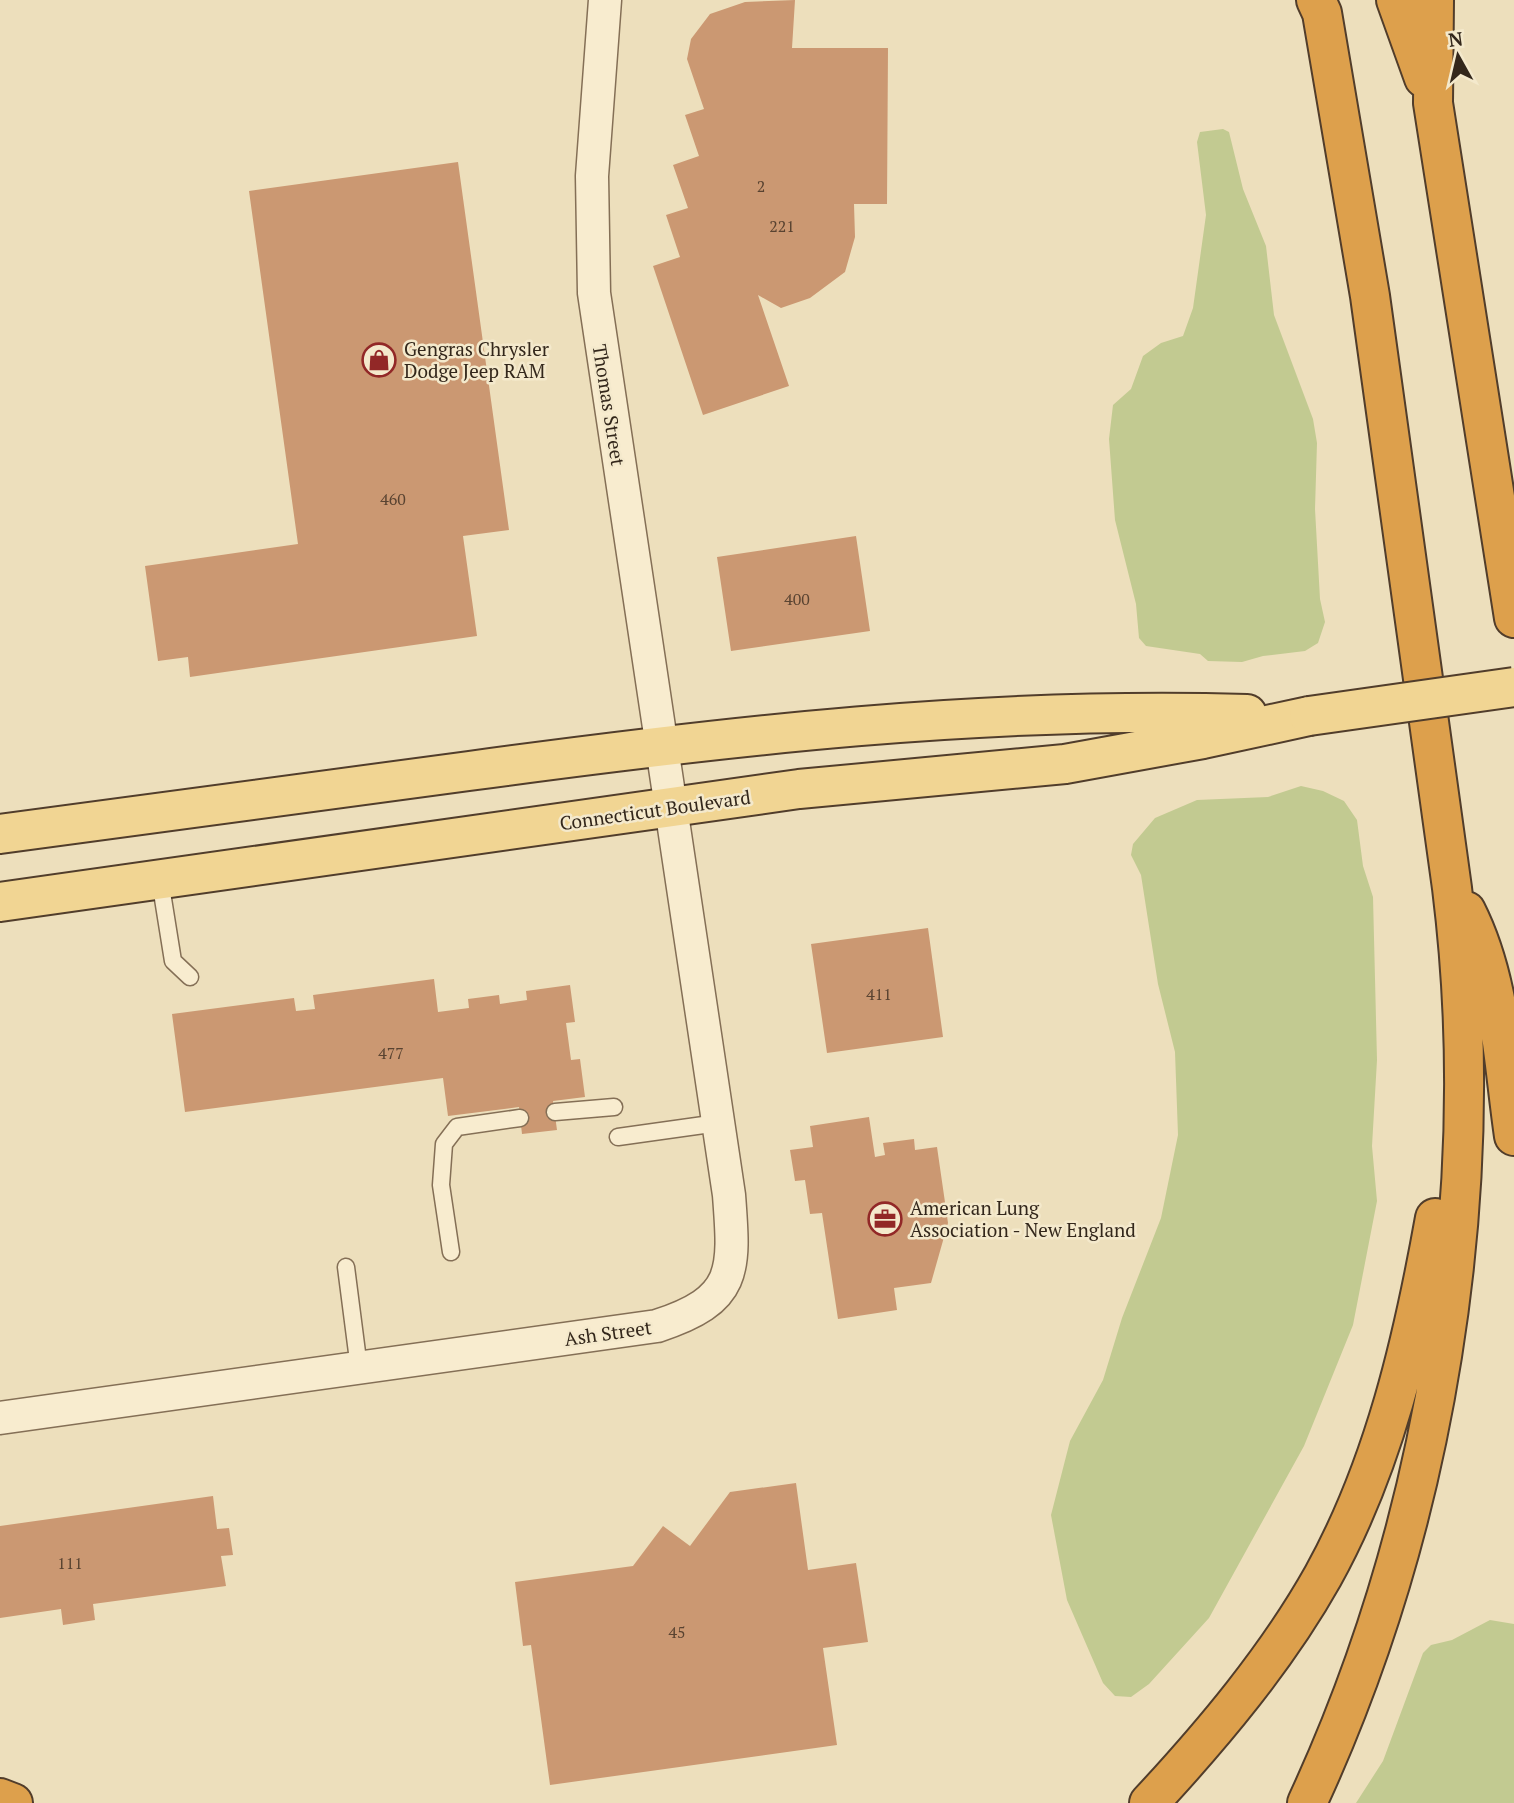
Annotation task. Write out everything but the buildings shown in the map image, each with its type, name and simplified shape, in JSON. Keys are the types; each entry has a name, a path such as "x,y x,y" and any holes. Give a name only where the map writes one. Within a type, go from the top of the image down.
{"highway":[{"path":"1396,0 1433,103"},
{"path":"1434,0 1433,103 1514,618"},
{"path":"1307,1803 1339,1726 1381,1606 1402,1538 1432,1415 1450,1296 1456,1227 1462,1130 1463,1018 1452,888 1368,286 1321,4"},
{"path":"1452,888 1473,924 1490,972 1514,1136"},
{"path":"1149,1803 1216,1727 1294,1622 1332,1559 1365,1485 1395,1396 1422,1287 1444,1161 1463,1018"},
{"path":"0,1798 13,1803"}],"main road":[{"name":"Connecticut Boulevard","path":"0,902 799,789 1065,764 1203,739 1309,716 1514,687"},
{"name":"Connecticut Boulevard","path":"0,834 661,745 930,720 1210,713 1309,716"}],"street":[{"name":"Thomas Street","path":"605,0 592,176 594,293 670,808"},
{"name":"Ash Street","path":"0,1418 657,1326 696,1312 714,1298 726,1282 733,1249 718,1123 670,808"}],"lane":[{"path":"160,880 173,961 190,977"},
{"path":"555,1112 614,1107"},
{"path":"451,1252 441,1185 443,1144 457,1127 520,1118"},
{"path":"618,1137 718,1123"},
{"path":"346,1268 359,1368"}],"green space":[{"path":"1223,129 1229,132 1243,189 1266,246 1274,315 1313,419 1317,443 1315,509 1320,599 1325,622 1318,643 1305,651 1263,656 1242,662 1208,661 1200,654 1146,646 1139,638 1136,604 1115,520 1109,439 1113,405 1131,389 1143,356 1161,343 1183,336 1193,308 1206,215 1197,142 1200,132"},
{"path":"1301,786 1323,791 1344,801 1357,820 1363,866 1373,897 1377,1060 1372,1146 1377,1201 1353,1325 1304,1446 1209,1618 1149,1684 1131,1697 1115,1696 1103,1683 1067,1600 1051,1515 1070,1441 1103,1380 1122,1318 1161,1218 1178,1135 1175,1052 1158,984 1141,875 1131,855 1133,844 1155,818 1197,800 1268,797"},
{"path":"1490,1620 1514,1624 1514,1803 1356,1803 1383,1761 1423,1653 1431,1645 1452,1640"}],"place":[{"name":"Gengras Chrysler Dodge Jeep RAM","path":"379,360"},
{"name":"American Lung Association - New England","path":"885,1219"}]}
